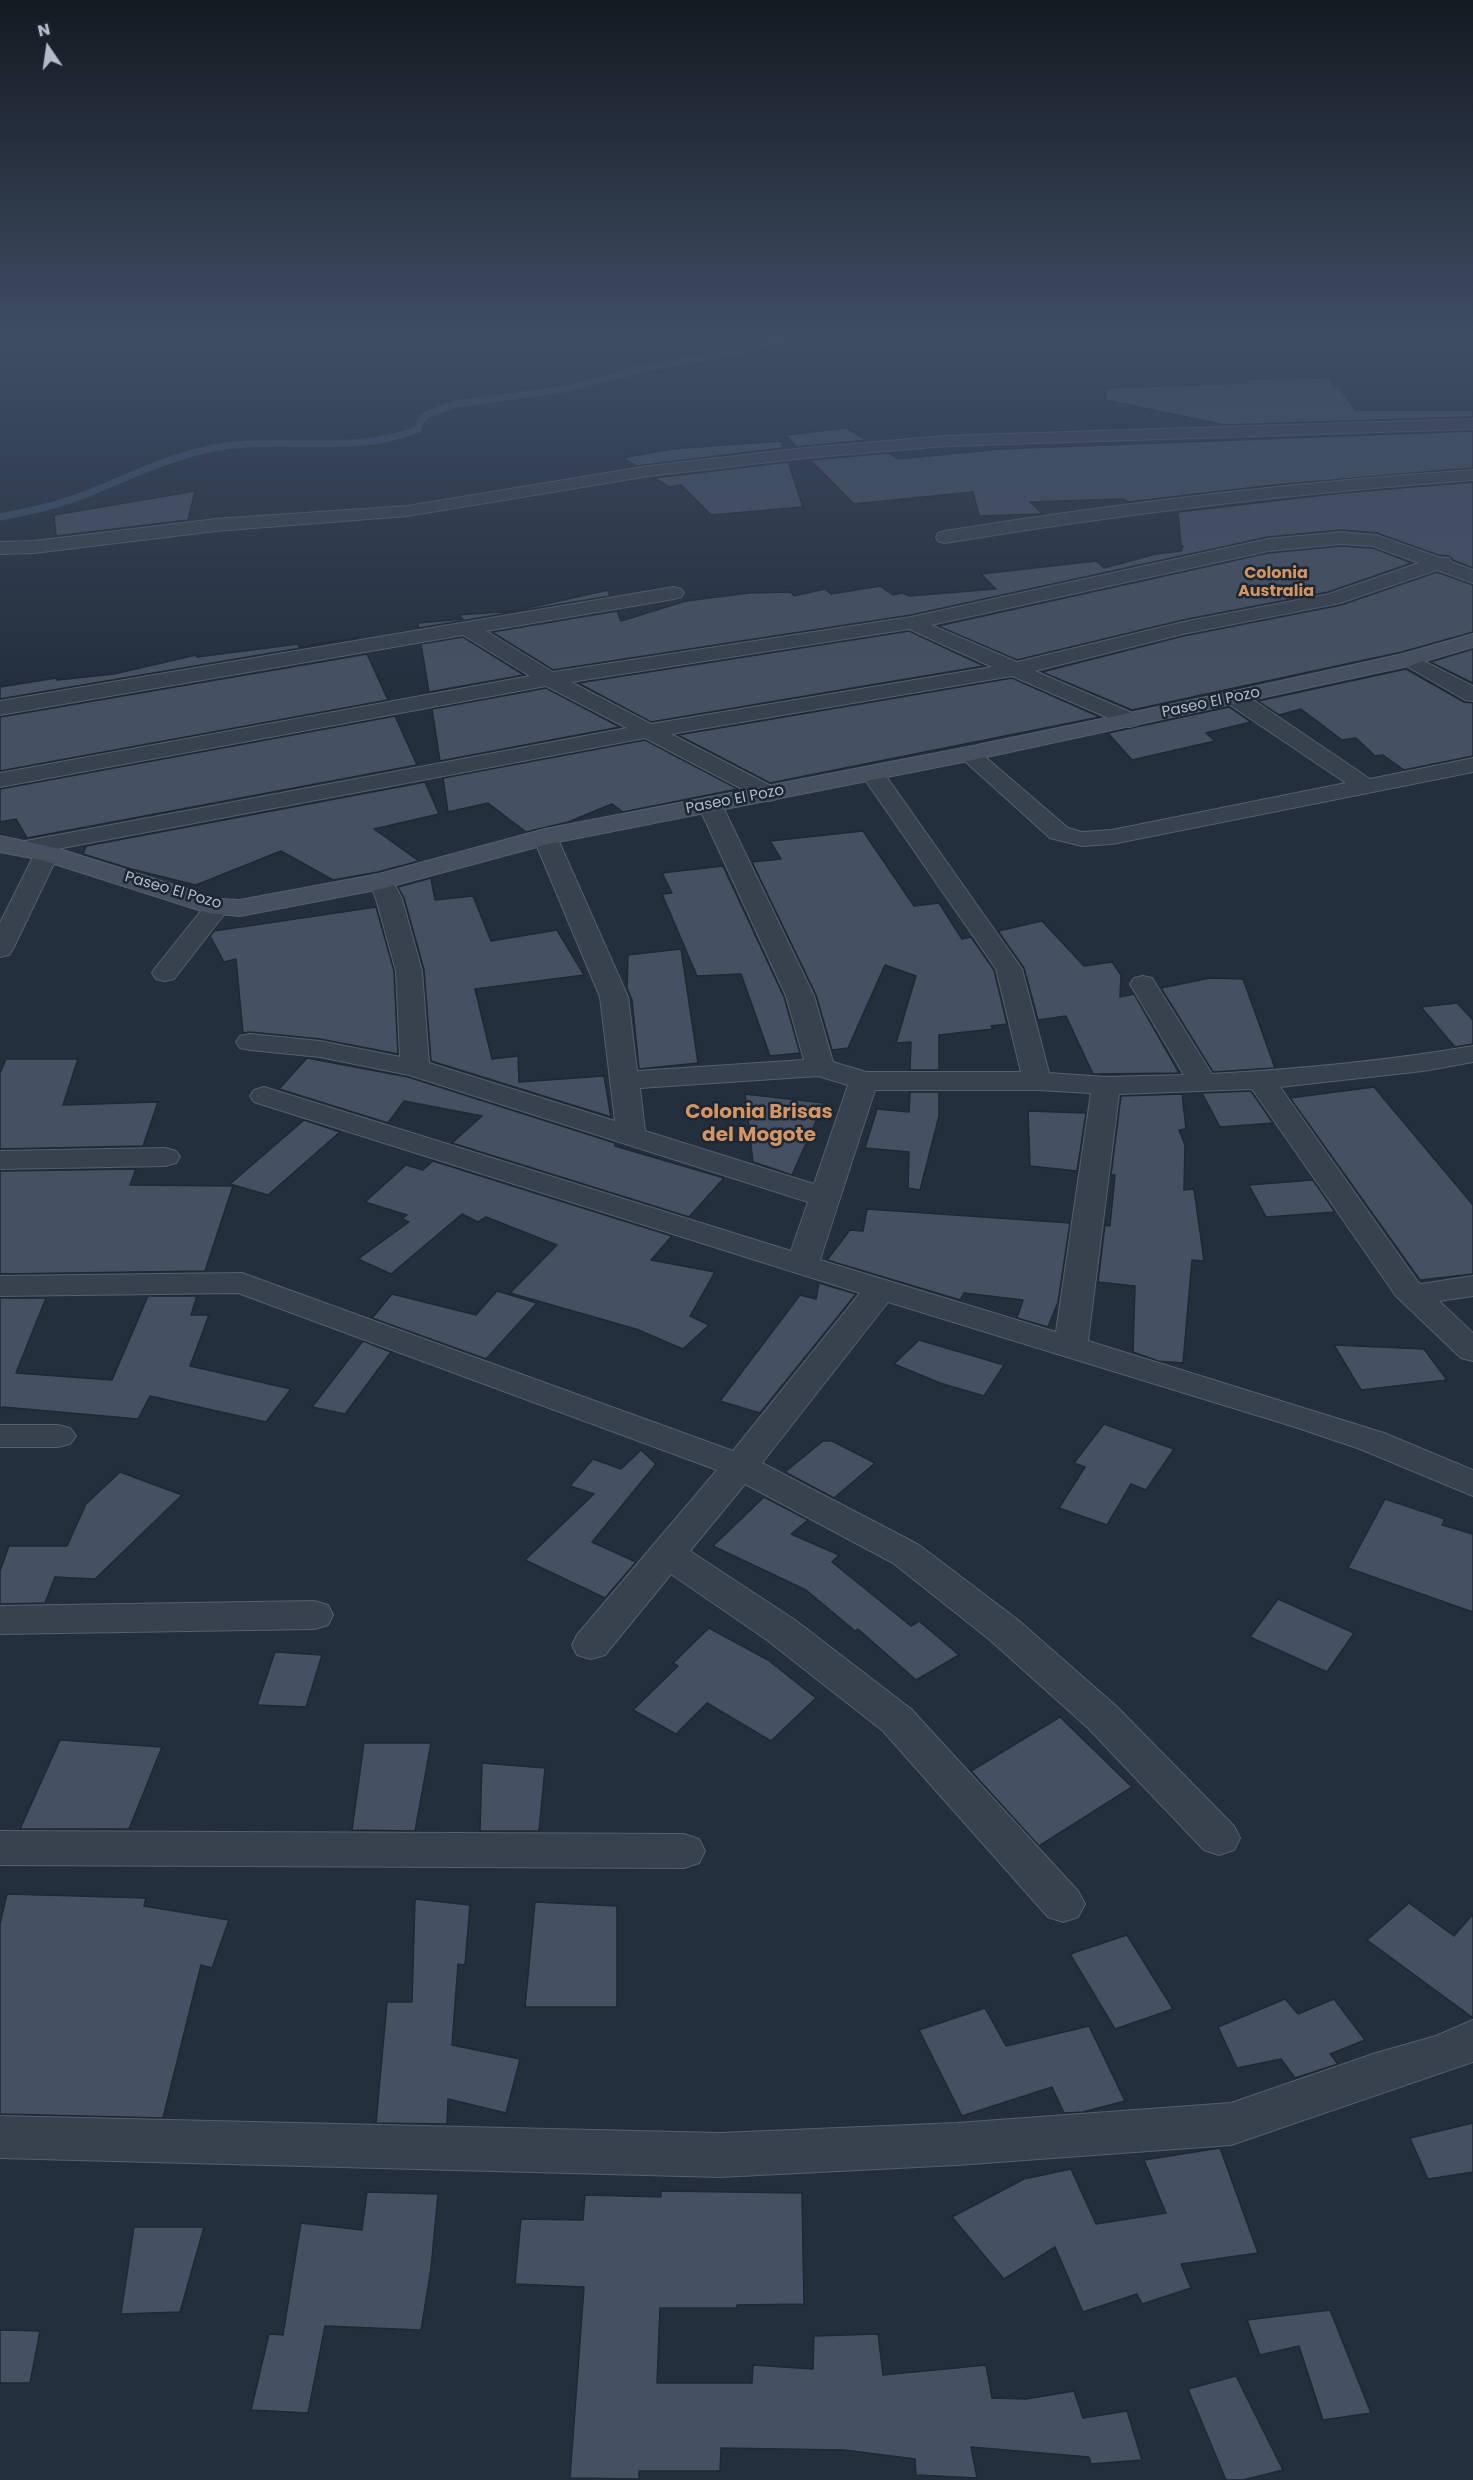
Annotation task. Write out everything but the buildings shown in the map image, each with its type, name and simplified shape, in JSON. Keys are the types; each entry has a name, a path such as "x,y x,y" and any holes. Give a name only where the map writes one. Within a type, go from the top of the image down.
{"street":[{"path":"0,554 34,547 216,525 407,511 649,471 792,456"},
{"path":"945,537 1178,502 1296,488 1473,474"},
{"path":"0,780 549,679 911,623 1268,545 1301,540 1341,538 1376,541 1473,576"},
{"path":"0,548 34,547"},
{"path":"0,949 24,849 648,731 1016,669 1183,628 1333,599 1435,564 1473,554"},
{"path":"0,733 5,707 674,593"},
{"path":"911,623 1129,720"},
{"path":"466,628 549,679 769,794"},
{"name":"Paseo El Pozo","path":"24,849 217,906 240,908 381,881 545,837 873,774 1235,698 1408,659 1473,640"},
{"path":"1408,659 1473,695"},
{"path":"1235,698 1367,786"},
{"path":"968,754 1059,833 1082,839 1112,837 1473,765"},
{"path":"873,774 1009,969 1037,1081"},
{"path":"710,805 800,996 820,1067"},
{"path":"545,837 614,997 631,1134"},
{"path":"381,881 389,899 409,971 415,1068"},
{"path":"165,973 217,906"},
{"path":"1143,984 1203,1083"},
{"path":"250,1042 320,1049 415,1068 631,1134 825,1197"},
{"path":"624,1080 820,1067 864,1081 1037,1081 1106,1086 1260,1080 1423,1063 1473,1054"},
{"path":"1260,1080 1407,1289 1473,1351"},
{"path":"802,1265 864,1081"},
{"path":"1071,1346 1106,1086"},
{"path":"264,1096 802,1265 1318,1422 1372,1441 1473,1485"},
{"path":"0,1160 165,1157"},
{"path":"0,1286 242,1283 741,1466 906,1554 1004,1630 1102,1717 1219,1838"},
{"path":"1414,1295 1473,1286"},
{"path":"591,1645 741,1466 880,1289"},
{"path":"0,1436 58,1436"},
{"path":"666,1554 781,1629 897,1720 1063,1904"},
{"path":"0,1620 314,1615"},
{"path":"0,1848 684,1851"},
{"path":"0,2137 720,2155 957,2144 1231,2124 1376,2073 1444,2053 1473,2040"}],"waterway":[{"path":"0,517 67,501 185,456"}],"district":[{"name":"Colonia Australia","path":"1276,583"},
{"name":"Colonia Brisas del Mogote","path":"759,1124"}]}
